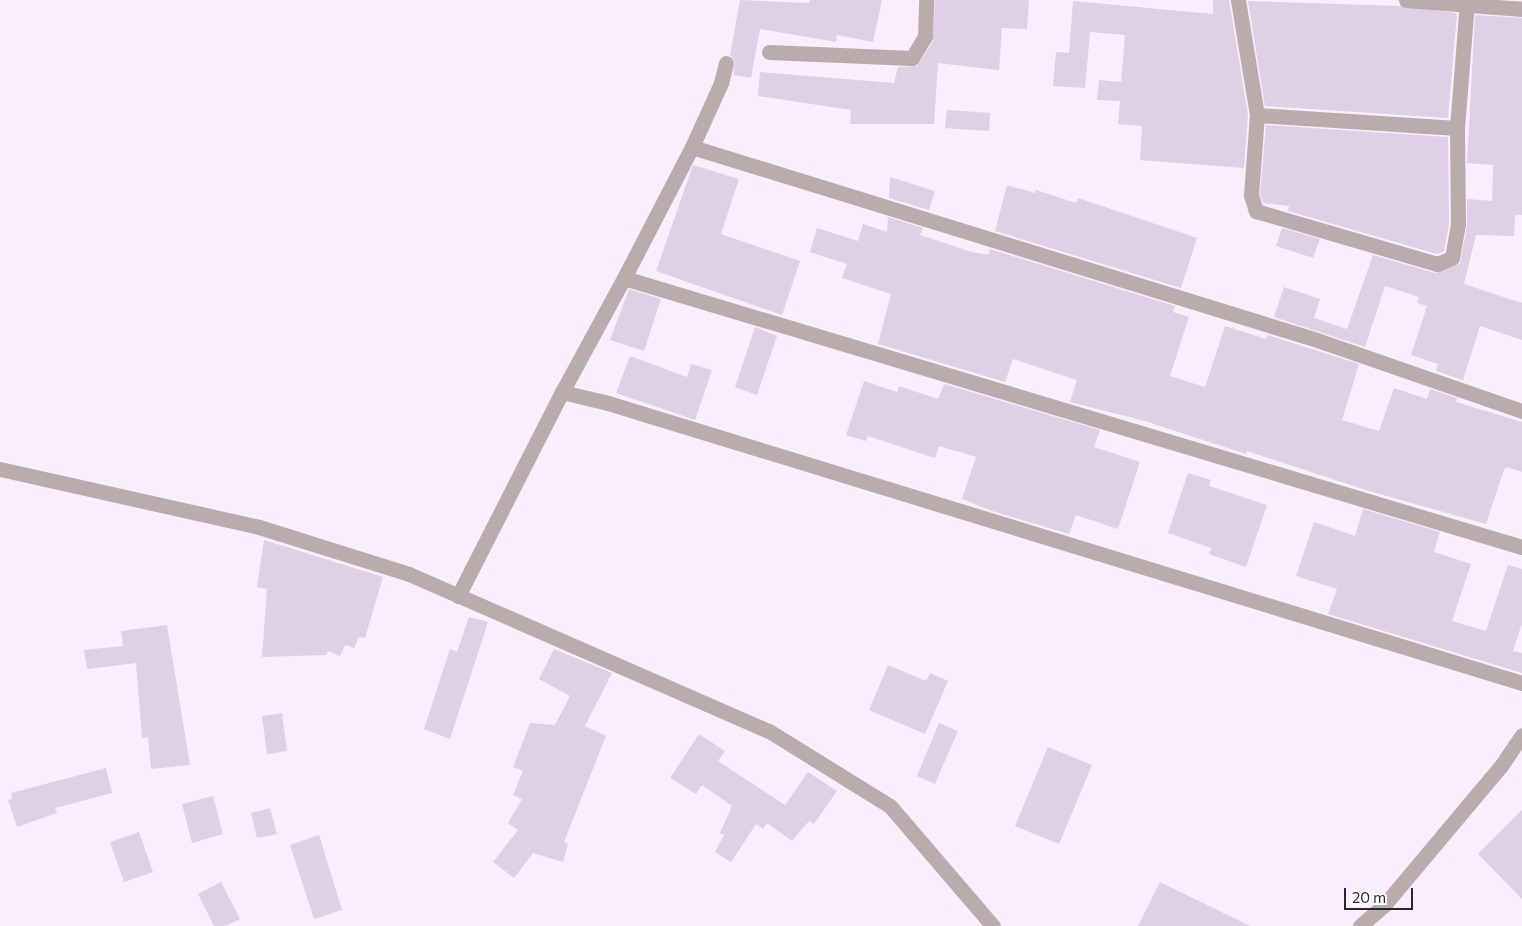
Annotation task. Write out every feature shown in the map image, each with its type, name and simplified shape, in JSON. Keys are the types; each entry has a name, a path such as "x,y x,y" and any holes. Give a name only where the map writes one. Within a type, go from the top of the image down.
{"street":[{"path":"769,52 912,58 926,36 926,0"},
{"path":"1238,0 1257,115 1251,195 1256,211 1436,264 1452,258 1458,225 1457,128 1467,3"},
{"path":"1406,0 1467,3 1522,9"},
{"path":"458,596 562,392 692,147 720,83 726,63"},
{"path":"1257,115 1457,128"},
{"path":"692,147 1317,340 1522,411"},
{"path":"624,278 1522,547"},
{"path":"562,392 627,409 1522,683"},
{"path":"0,470 259,527 410,574 768,732 890,806 993,926"},
{"path":"1360,926 1385,904 1501,766 1522,735"}],"building":[{"path":"740,0 809,3 810,0 882,0 873,42 837,35 836,42 760,29 751,78 733,75 735,61 730,55"},
{"path":"935,0 1029,0 1027,29 1002,28 999,70 938,63 934,124 850,124 851,110 758,96 760,72 894,83 898,67 917,66 933,41"},
{"path":"1213,0 1229,0 1248,115 1244,168 1140,160 1142,126 1118,124 1120,101 1097,100 1099,80 1121,82 1125,35 1090,32 1085,88 1053,86 1056,52 1069,53 1073,1 1213,14"},
{"path":"1248,1 1399,6 1457,13 1448,118 1265,106"},
{"path":"1475,15 1522,18 1522,215 1515,215 1514,236 1476,235 1464,284 1522,303 1522,340 1480,326 1463,380 1436,371 1438,364 1411,355 1427,306 1417,303 1419,297 1385,286 1365,347 1274,317 1284,287 1320,299 1314,318 1347,329 1373,255 1435,273 1460,264 1467,226 1467,199 1492,201 1493,165 1467,163"},
{"path":"947,110 990,113 989,131 945,128"},
{"path":"1266,125 1448,137 1449,224 1444,251 1437,254 1288,211 1289,206 1263,203 1260,194"},
{"path":"693,165 739,179 721,234 800,261 782,315 656,271"},
{"path":"890,177 935,191 929,210 889,198"},
{"path":"1007,185 1035,193 1036,190 1076,203 1078,198 1197,238 1181,288 995,231"},
{"path":"888,217 923,228 920,235 972,252 988,255 990,249 1175,306 1173,312 1189,317 1170,376 1205,387 1225,326 1266,339 1268,335 1359,364 1342,420 1379,431 1394,388 1427,399 1430,389 1457,398 1456,402 1522,422 1522,472 1506,467 1486,524 1369,491 1247,451 1246,454 1145,421 1070,402 1077,380 1013,359 1005,382 878,344 891,294 842,278 847,264 810,252 817,228 858,241 863,224 887,232"},
{"path":"1282,228 1320,239 1313,258 1276,246"},
{"path":"629,289 661,299 644,351 610,340"},
{"path":"755,327 777,336 757,395 735,387"},
{"path":"630,356 687,377 691,364 712,370 695,420 616,393"},
{"path":"864,381 897,392 899,386 938,399 944,384 1100,430 1094,447 1140,462 1118,529 1076,515 1069,534 992,511 962,499 976,457 939,446 935,458 868,436 866,441 846,435"},
{"path":"1188,473 1211,480 1209,486 1267,505 1246,567 1209,554 1211,548 1168,533"},
{"path":"1363,509 1440,532 1434,552 1471,564 1452,621 1486,631 1508,565 1522,569 1522,623 1513,651 1522,653 1522,673 1328,614 1337,589 1296,576 1314,522 1355,536"},
{"path":"264,540 383,577 365,638 359,637 354,648 345,645 340,656 328,651 326,655 262,657 267,589 257,587"},
{"path":"469,617 488,622 450,739 424,729 450,649 457,652"},
{"path":"167,625 190,765 151,769 148,737 142,738 136,663 87,669 84,650 123,646 121,631"},
{"path":"554,649 612,673 585,726 606,736 564,842 568,844 563,862 533,853 514,878 493,862 518,830 508,823 522,799 513,795 523,771 513,767 530,723 555,725 570,696 539,679"},
{"path":"888,665 926,681 930,673 948,681 925,734 869,710"},
{"path":"282,713 287,751 267,754 262,716"},
{"path":"939,723 958,731 935,784 917,776"},
{"path":"699,734 725,751 718,761 785,805 808,772 837,791 814,824 809,821 792,841 767,823 763,829 756,824 731,862 715,852 724,835 720,833 732,806 702,785 696,794 670,778"},
{"path":"1048,747 1092,765 1059,844 1015,826"},
{"path":"106,768 112,793 55,808 57,813 17,827 8,800 12,799 11,793"},
{"path":"213,796 223,834 192,843 182,804"},
{"path":"270,808 277,834 257,838 251,813"},
{"path":"1522,810 1522,899 1478,854"},
{"path":"139,832 153,872 124,882 110,842"},
{"path":"319,835 342,910 314,919 290,845"},
{"path":"221,882 240,919 225,926 214,926 198,894"},
{"path":"1160,882 1250,926 1138,926"}]}
